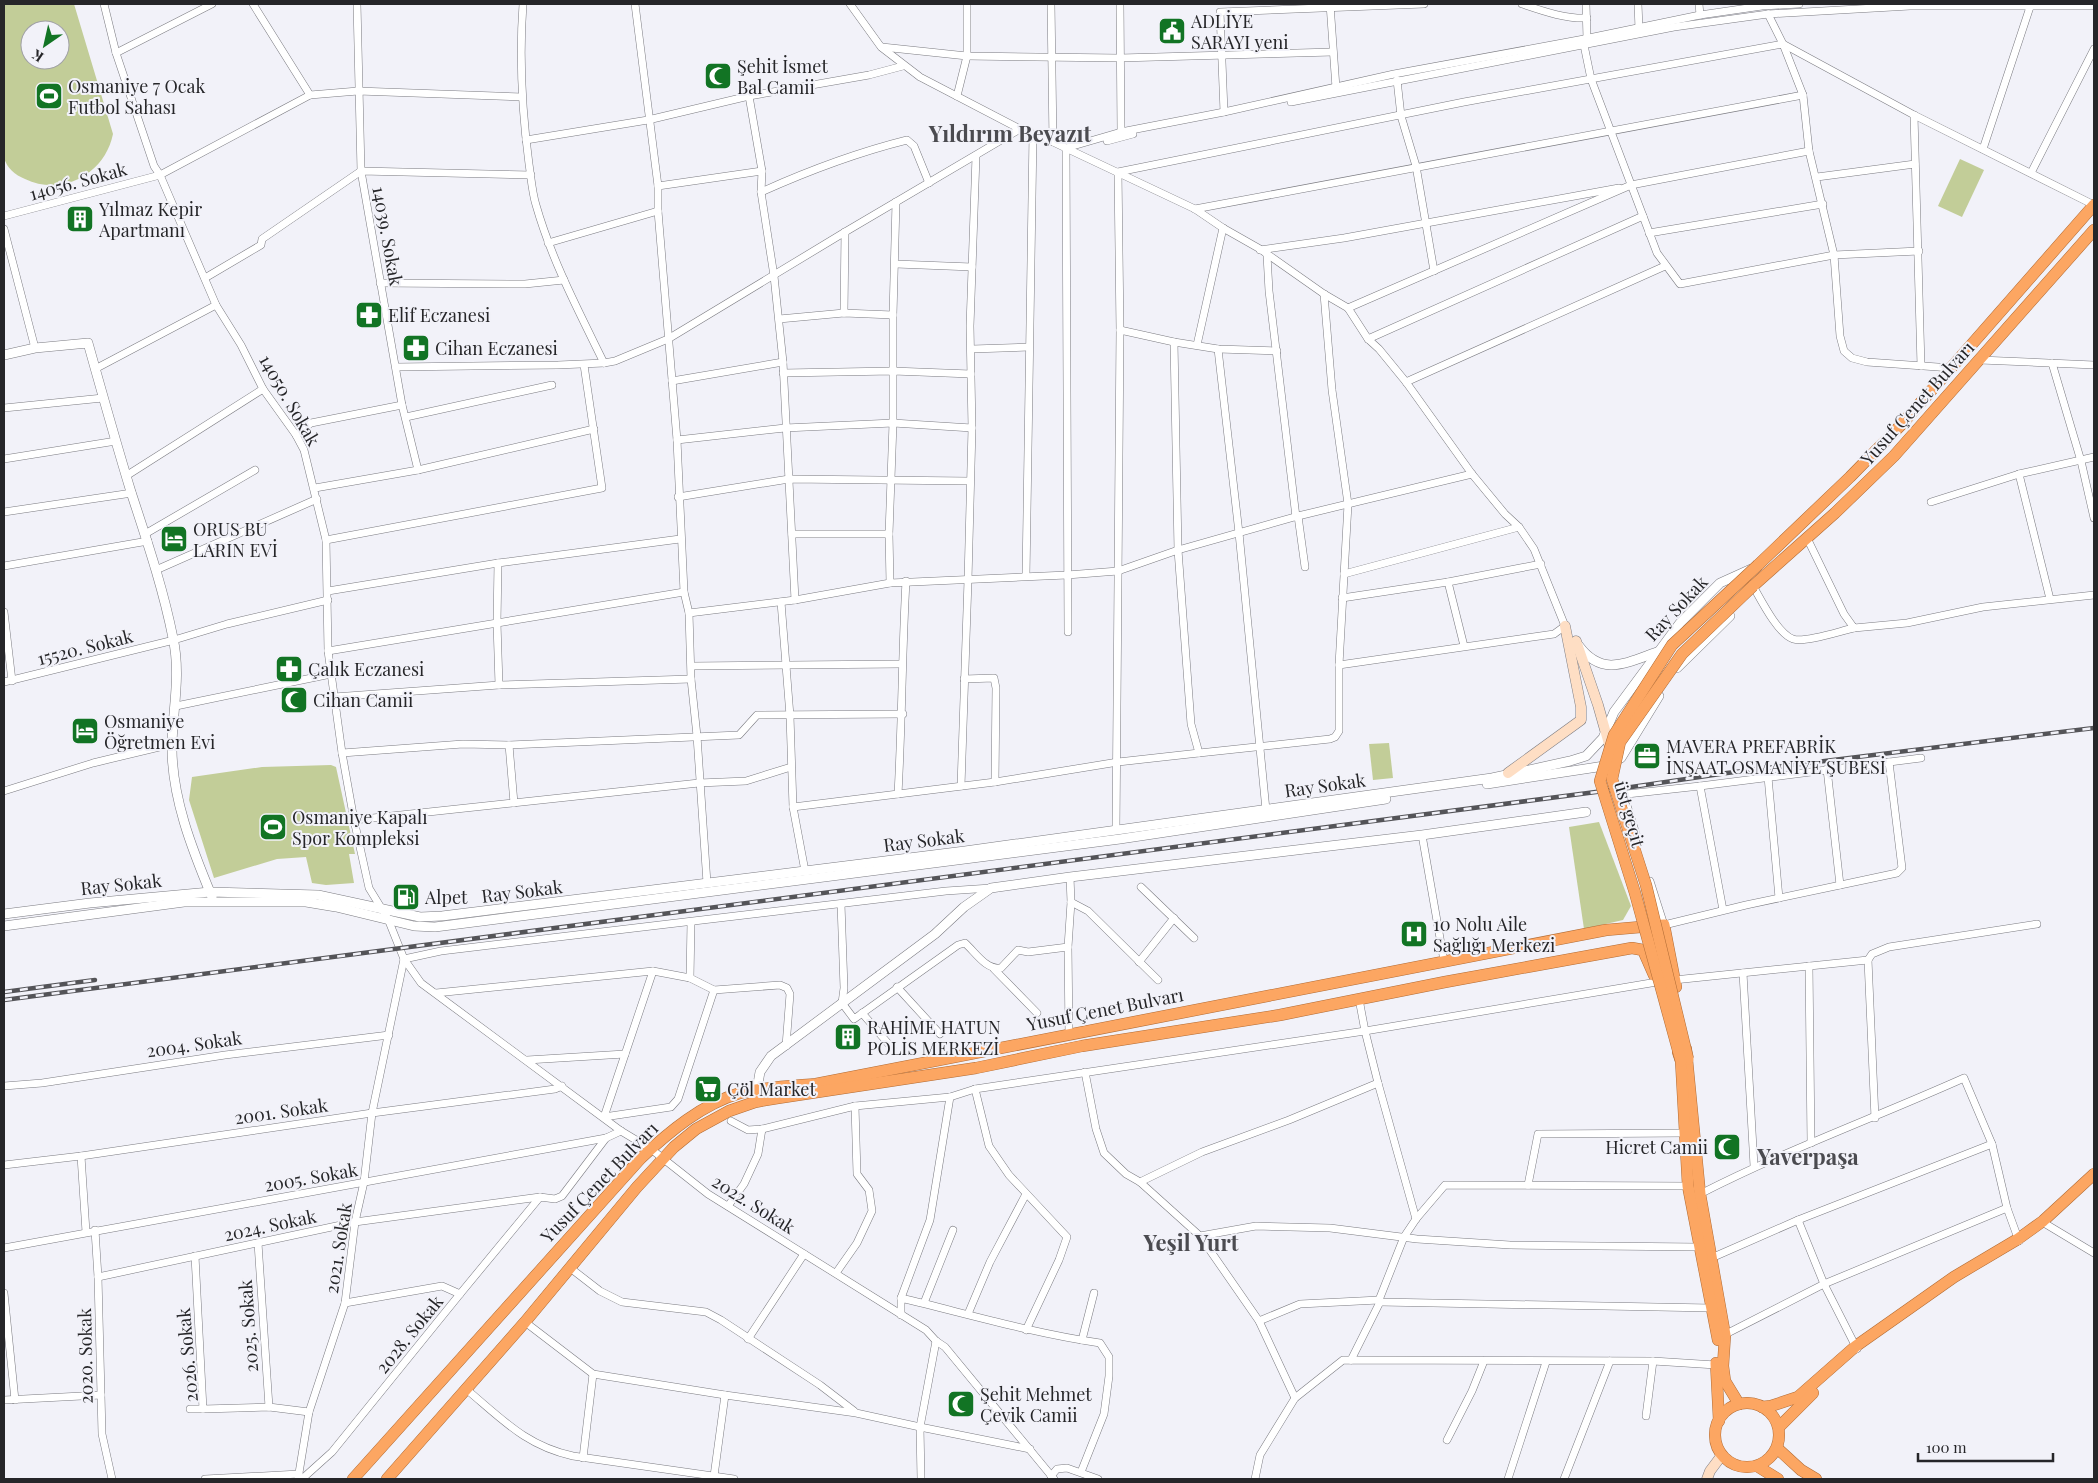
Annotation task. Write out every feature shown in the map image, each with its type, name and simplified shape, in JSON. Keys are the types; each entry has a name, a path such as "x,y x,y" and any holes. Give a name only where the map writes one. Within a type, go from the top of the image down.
{"highway":[{"name":"Yusuf Çenet Bulvarı","path":"1758,566 1870,458 1952,368 2094,205"},
{"name":"Yusuf Çenet Bulvarı","path":"1684,1061 1646,885 1612,779 1620,742 1682,654 1894,456 2094,230"},
{"name":"üst geçit","path":"1684,1061 1635,892 1600,781 1614,735 1672,645 1758,566"},
{"name":"Yusuf Çenet Bulvarı","path":"353,1479 624,1176 651,1149 692,1117 726,1098 771,1087 816,1084 1606,930 1664,925"},
{"path":"1664,925 1674,980 1684,1061 1711,1308 1721,1336 1716,1365 1719,1421 1716,1438 1722,1455 1738,1466 1757,1466 1765,1462 1777,1448 1779,1438 1778,1427 1775,1419 1762,1407 1755,1404 1739,1404 1724,1414 1719,1421"},
{"name":"Yusuf Çenet Bulvarı","path":"387,1479 525,1322 569,1267 662,1159 696,1130 729,1111 755,1102 976,1068 1082,1046 1280,1015 1632,948 1643,950 1657,982"},
{"path":"1657,982 1684,1061 1688,1186 1699,1247 1707,1260 1721,1336 1725,1381 1739,1404"},
{"path":"1762,1407 1798,1397 1857,1348 1953,1282 2046,1222 2094,1176"},
{"path":"2019,1240 2094,1176"},
{"path":"1778,1427 1857,1348"},
{"path":"1777,1448 1801,1470 1816,1479"},
{"path":"1757,1466 1778,1479"}],"main road":[{"path":"1508,773 1581,720 1581,707 1564,626"},
{"path":"1576,641 1598,705 1614,761"},
{"path":"1707,1479 1710,1471 1722,1455"}],"street":[{"name":"14050. Sokak","path":"104,4 116,53 154,166 160,175 216,305 241,345 263,389 296,434 304,450 315,488 326,540 328,651 342,752 354,820 369,888 388,919 404,960"},
{"path":"116,53 212,4"},
{"path":"253,4 310,95 358,91 522,97"},
{"name":"14039. Sokak","path":"357,4 361,171 402,405 418,470"},
{"path":"523,4 520,43 522,97 535,203 548,244 604,363"},
{"path":"635,4 648,120 658,186 658,211 676,440 680,539 684,592 689,612 691,679 697,736 707,883"},
{"path":"850,4 881,47 920,77 1020,130 1053,142 1196,208 1223,228 1348,308 1368,339 1380,349 1406,382 1472,474 1505,514 1519,527 1534,549 1541,564 1564,626 1587,656 1598,663 1612,666 1657,652"},
{"path":"958,96 967,56 967,4"},
{"path":"1051,4 1053,142"},
{"path":"1120,4 1122,132"},
{"path":"1224,112 1220,12 1301,6 1424,4"},
{"path":"1522,4 1546,12 1587,18"},
{"path":"1586,4 1586,42 1591,79 1657,253 1680,284 1834,255 1919,251"},
{"path":"1638,4 1639,29"},
{"path":"1699,4 1700,16"},
{"path":"1068,150 1148,130 1586,42 1700,16 1762,5 1799,4"},
{"path":"1330,5 1336,88"},
{"path":"1068,150 1122,132 1224,112 1394,74 1674,27 1768,14 1910,6 2094,6"},
{"path":"1983,149 2030,7"},
{"path":"1768,14 1783,44 1803,94 1809,150 1834,255 1840,336 1844,351 1852,358 1867,362 1952,368"},
{"path":"1118,172 1464,102 1783,44 1914,115 2094,205"},
{"path":"881,47 967,56 1120,58 1333,52"},
{"path":"2031,173 2094,49"},
{"path":"526,140 648,120 749,96 869,76 904,66"},
{"path":"1397,80 1401,116 1416,166 1424,223 1434,271"},
{"path":"1196,208 1803,94"},
{"name":"14056. Sokak","path":"4,216 160,175 310,95"},
{"path":"749,96 762,171 761,192 774,276 783,362 794,600"},
{"path":"1914,115 1921,366"},
{"path":"396,366 584,365 615,361 668,339 845,232 1020,130"},
{"path":"1026,576 1034,134"},
{"path":"761,192 816,167 862,151 907,140 914,146 929,183"},
{"path":"1068,150 1068,632"},
{"path":"1260,250 1335,239 1631,186 1809,150"},
{"path":"960,786 972,428 972,267 976,156"},
{"path":"1816,177 1915,164"},
{"path":"204,278 260,245 262,239 361,171 531,175"},
{"path":"658,186 762,171"},
{"path":"1116,830 1120,330 1118,172"},
{"path":"1348,308 1631,186"},
{"path":"890,583 889,534 893,423 896,202"},
{"path":"1649,233 1823,204"},
{"path":"548,244 658,211"},
{"path":"1368,339 1643,216"},
{"path":"1197,345 1223,228"},
{"path":"4,229 35,348"},
{"path":"844,313 845,232"},
{"path":"1267,255 1269,291 1305,567"},
{"path":"896,264 972,267"},
{"path":"1406,382 1665,266"},
{"path":"380,284 525,284 564,280"},
{"path":"794,807 995,782 1118,762 1335,737 1339,731 1339,665 1348,504 1332,390 1324,294"},
{"path":"95,370 216,305"},
{"path":"779,318 844,313 893,315"},
{"path":"1120,330 1174,342 1218,349 1277,351"},
{"path":"1174,342 1178,550 1191,724 1199,753"},
{"path":"4,354 35,348 88,343 102,398 156,570 174,640 177,666 176,706 172,744 174,776 181,811 214,902"},
{"path":"972,349 1029,347"},
{"path":"1218,349 1239,533 1266,810"},
{"path":"1980,360 2094,365"},
{"path":"672,381 783,362"},
{"path":"2052,363 2081,461 2094,518"},
{"path":"326,540 602,488 584,365"},
{"path":"783,373 893,371 971,374"},
{"path":"406,417 552,385"},
{"path":"126,476 263,389"},
{"path":"4,408 102,398"},
{"path":"296,434 311,423 402,405"},
{"path":"676,440 786,428 893,423 972,428"},
{"path":"315,488 418,470 594,429"},
{"path":"4,460 116,441"},
{"path":"1931,502 2019,474 2094,457"},
{"path":"4,566 146,537 256,470"},
{"path":"689,612 781,602 906,581 968,580 1118,571 1178,550 1297,517 1472,474"},
{"path":"2019,474 2050,599"},
{"path":"678,497 789,479 970,481"},
{"path":"4,512 132,493"},
{"path":"156,570 317,499"},
{"path":"1344,574 1519,527"},
{"path":"792,534 889,534"},
{"path":"1807,538 1844,614 1854,628"},
{"path":"328,591 498,563 680,539"},
{"path":"498,563 499,685"},
{"path":"1342,598 1448,582 1541,564"},
{"name":"Ray Sokak","path":"4,914 90,903 210,892 311,894 340,898 420,917 442,916 1116,830 1492,778 1508,773 1570,762 1586,756 1603,738 1614,712 1680,623 1720,583 1758,566"},
{"path":"898,794 903,714 901,664 906,581"},
{"path":"1448,582 1464,646"},
{"path":"4,926 184,902 306,902 414,926 435,926 1130,838 1554,774 1604,766 1621,758 1657,698 1679,666 1740,606 1753,586 1783,633 1791,639 1806,639 1854,628 1907,623 1983,607 2094,594"},
{"path":"328,651 684,592"},
{"name":"15520. Sokak","path":"4,682 174,640 226,624 328,600"},
{"path":"781,602 790,716 794,807 805,870"},
{"path":"4,612 12,681"},
{"path":"1339,665 1554,634 1564,626"},
{"path":"692,666 901,664"},
{"path":"176,706 332,674"},
{"path":"964,679 994,678 996,688 995,782"},
{"path":"334,698 499,685 691,679"},
{"path":"342,752 463,744 509,745 739,735 757,715 903,714"},
{"path":"4,791 94,763 172,744"},
{"path":"509,745 514,803"},
{"path":"1889,762 1902,868 1897,873 1723,910 1664,925 1624,796 1627,794 1921,758"},
{"path":"354,820 699,783 746,781 791,767"},
{"path":"1828,769 1840,885"},
{"path":"1768,777 1779,898"},
{"path":"1700,786 1723,910"},
{"path":"404,960 441,951 992,888 1422,835 1586,812"},
{"path":"1422,835 1444,961"},
{"path":"1069,1034 1068,947 1071,902 1070,877"},
{"path":"1140,887 1194,938"},
{"path":"755,1102 756,1090 763,1065 771,1056 935,934 964,907 992,888"},
{"path":"1071,902 1088,911 1158,980"},
{"path":"841,904 844,988 842,1003 854,1019 958,944 965,943 988,966 994,969 1037,1013"},
{"path":"1139,962 1174,918"},
{"path":"690,978 691,922"},
{"path":"1876,1118 1868,960 1872,954 1889,947 2038,924"},
{"path":"994,969 1001,968 1018,950 1028,952 1068,947"},
{"name":"2022. Sokak","path":"404,960 421,983 621,1131 651,1149 708,1194 926,1330 936,1341 945,1347 1052,1478"},
{"name":"2021. Sokak","path":"300,1478 309,1412 345,1303 355,1222 364,1182 372,1112 404,960"},
{"path":"1674,980 1868,960"},
{"path":"1809,966 1811,1143"},
{"path":"436,993 652,971 690,978 714,990 780,985 787,988 790,994 786,1046"},
{"path":"652,971 604,1118 671,1108 678,1099 714,990"},
{"path":"1743,973 1754,1166"},
{"path":"731,1121 748,1130 762,1129 855,1106 950,1097 975,1089 1365,1031 1657,982"},
{"path":"897,987 940,1034"},
{"path":"1359,999 1378,1083 1416,1219"},
{"path":"862,1013 892,1048"},
{"name":"2004. Sokak","path":"4,1086 42,1083 224,1054 389,1035"},
{"path":"527,1060 625,1054"},
{"path":"1085,1072 1096,1130 1104,1153 1126,1174 1140,1182 1200,1236 1259,1321 1295,1398"},
{"path":"1700,1194 1754,1166 1876,1118 1964,1078 1992,1144 2007,1208 2019,1240"},
{"path":"1140,1182 1202,1152 1289,1120 1378,1083"},
{"name":"2001. Sokak","path":"4,1165 81,1156 372,1112 554,1089 562,1086"},
{"path":"975,1089 989,1146 1009,1175 1067,1237 1059,1260 1026,1330"},
{"path":"901,1314 901,1298 930,1220 950,1097"},
{"path":"836,1274 857,1243 872,1211 869,1190 857,1174 855,1106"},
{"path":"728,1206 744,1184 758,1154 762,1129"},
{"name":"2005. Sokak","path":"4,1248 606,1138 621,1131"},
{"path":"1528,1186 1538,1134 1685,1133"},
{"name":"2024. Sokak","path":"98,1277 355,1222 540,1197 555,1199 562,1196 606,1138"},
{"path":"1707,1260 1798,1220 1992,1144"},
{"path":"81,1156 86,1232"},
{"path":"1351,1360 1380,1301 1404,1237 1416,1219 1445,1185 1688,1186"},
{"path":"968,1314 990,1262 1026,1194"},
{"path":"460,1294 540,1197"},
{"path":"1721,1336 1824,1284 2007,1208"},
{"path":"1798,1220 1824,1284 1857,1348"},
{"path":"2046,1222 2094,1253"},
{"path":"1200,1236 1256,1226 1330,1228 1417,1239 1510,1245 1699,1247"},
{"name":"2020. Sokak","path":"95,1230 102,1434 112,1479"},
{"path":"924,1304 953,1230"},
{"name":"2025. Sokak","path":"258,1243 269,1407"},
{"path":"748,1339 804,1254"},
{"name":"2026. Sokak","path":"195,1256 204,1409 269,1407 309,1412"},
{"path":"569,1267 600,1291 622,1302 706,1312 820,1385 856,1413"},
{"name":"2028. Sokak","path":"300,1478 332,1452 460,1294 442,1286 345,1303"},
{"path":"4,1293 15,1400"},
{"path":"1082,1340 1094,1293"},
{"path":"901,1298 1026,1330 1100,1342 1109,1357 1109,1376 1104,1414 1081,1472"},
{"path":"1259,1321 1300,1304 1380,1301 1711,1308"},
{"path":"525,1322 593,1374 856,1413 1030,1449"},
{"path":"921,1479 920,1427 936,1341"},
{"path":"1254,1479 1260,1455 1295,1398 1343,1360 1653,1361 1716,1365"},
{"path":"1447,1440 1472,1392 1484,1361"},
{"path":"1564,1479 1610,1361"},
{"path":"1646,1416 1653,1361"},
{"path":"1508,1479 1546,1362"},
{"path":"583,1458 593,1374"},
{"path":"466,1389 514,1430 533,1443 552,1452 734,1479"},
{"path":"4,1400 101,1395"},
{"path":"714,1476 725,1395"},
{"path":"190,1409 204,1409"},
{"path":"1052,1478 1057,1469 1068,1468 1098,1479"},
{"path":"205,1479 300,1478"}],"green space":[{"name":"Osmaniye 7 Ocak Futbol Sahası","path":"4,4 74,4 113,134 108,148 101,160 91,171 67,183 53,185 39,184 21,177 9,168 5,162"},
{"path":"1960,159 1984,170 1962,217 1938,206"},
{"path":"1389,743 1393,778 1373,780 1369,744"},
{"name":"Osmaniye Kapalı Spor Kompleksi","path":"331,765 336,767 355,854 349,854 354,883 326,885 312,883 306,857 277,859 214,878 189,800 192,777 262,767"},
{"path":"1599,822 1631,906 1623,920 1584,929 1569,827"}],"railway":[{"path":"4,1000 1611,790 1727,773 2094,728"},
{"path":"4,992 95,980"}],"place":[{"name":"ADLİYE SARAYI yeni","path":"1172,31"},
{"name":"Şehit İsmet Bal Camii","path":"718,76"},
{"name":"Osmaniye 7 Ocak Futbol Sahası","path":"49,96"},
{"name":"Yılmaz Kepir Apartmanı","path":"80,219"},
{"name":"Elif Eczanesi","path":"369,315"},
{"name":"Cihan Eczanesi","path":"416,348"},
{"name":"ORUS BU LARIN EVİ","path":"174,539"},
{"name":"Çalık Eczanesi","path":"289,669"},
{"name":"Cihan Camii","path":"294,700"},
{"name":"Osmaniye Öğretmen Evi","path":"85,731"},
{"name":"MAVERA PREFABRİK İNŞAAT OSMANİYE ŞUBESİ","path":"1647,756"},
{"name":"Osmaniye Kapalı Spor Kompleksi","path":"273,827"},
{"name":"Alpet","path":"406,897"},
{"name":"10 Nolu Aile Sağlığı Merkezi","path":"1414,934"},
{"name":"RAHİME HATUN POLİS MERKEZİ","path":"848,1037"},
{"name":"Çöl Market","path":"708,1089"},
{"name":"Hicret Camii","path":"1727,1147"},
{"name":"Şehit Mehmet Çevik Camii","path":"961,1404"}],"district":[{"name":"Yıldırım Beyazıt","path":"1010,133"},
{"name":"Yaverpaşa","path":"1808,1156"},
{"name":"Yeşil Yurt","path":"1191,1242"}]}
